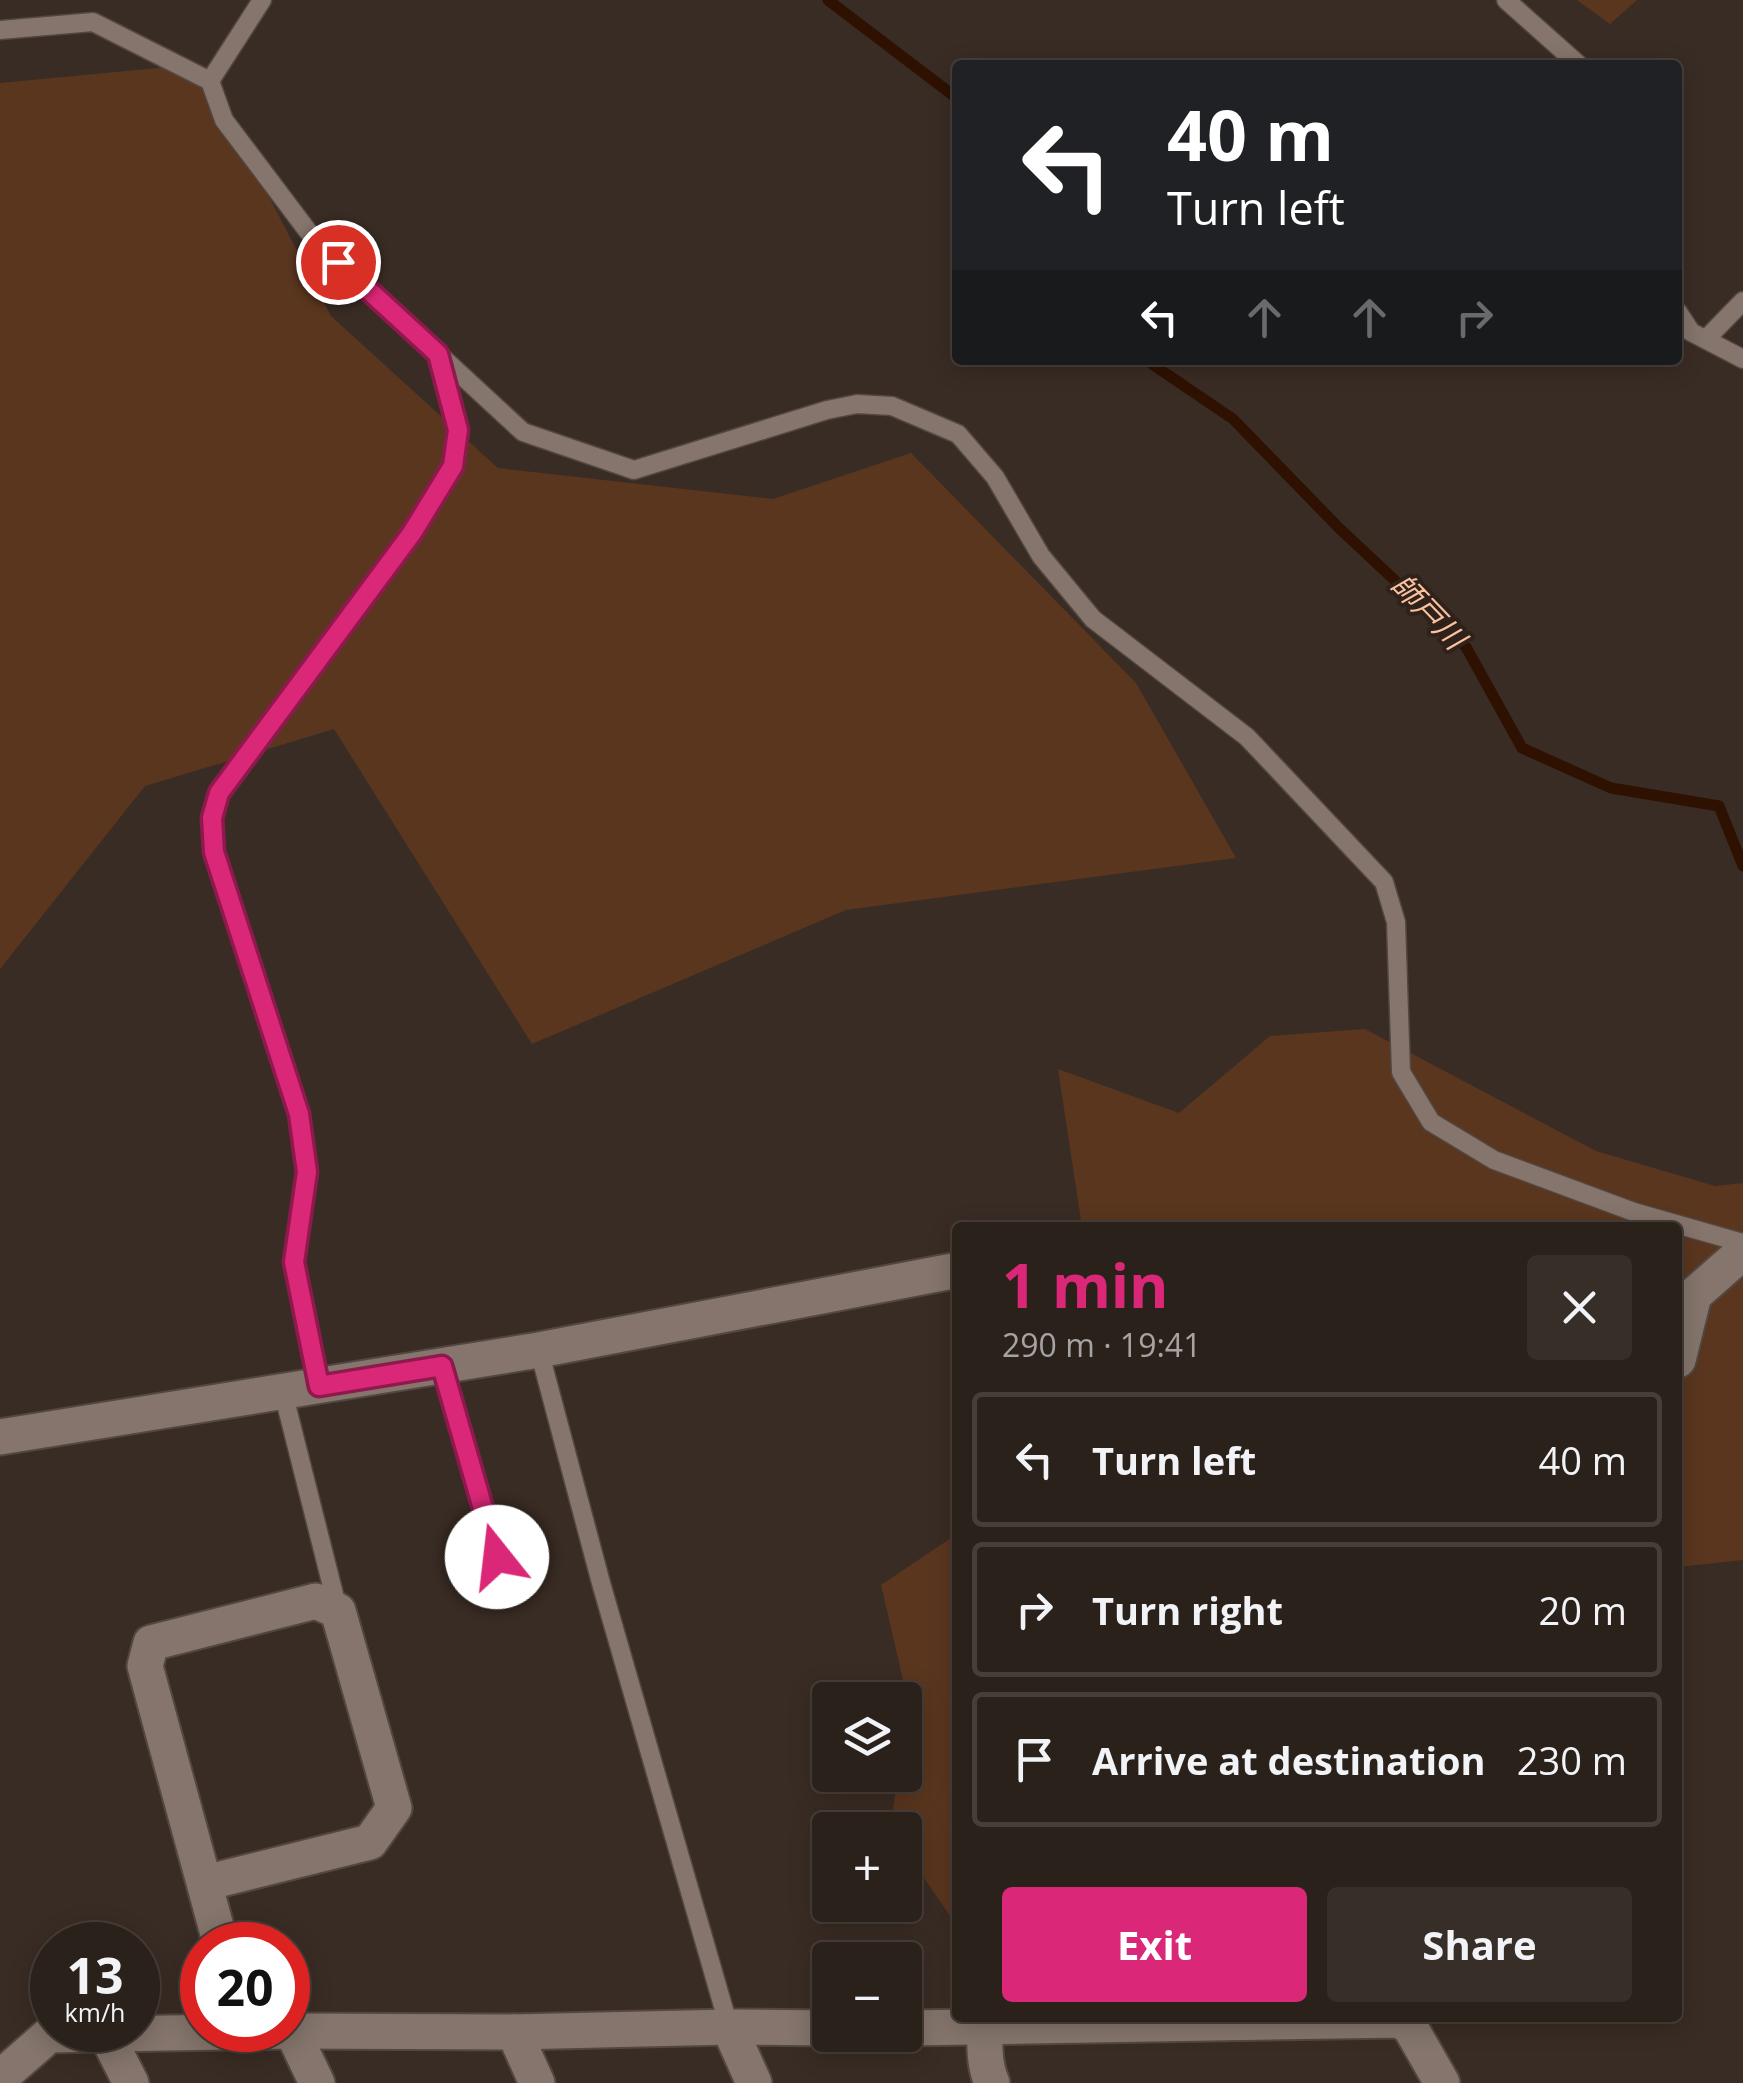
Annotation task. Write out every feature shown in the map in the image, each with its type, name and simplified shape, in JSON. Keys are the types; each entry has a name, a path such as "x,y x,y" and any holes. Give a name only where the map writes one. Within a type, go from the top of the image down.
{"street":[{"path":"1682,1326 1686,1293 1743,1252"},
{"path":"0,1437 539,1350 952,1271"},
{"path":"205,1882 370,1842 394,1808 338,1611 316,1601 151,1642 145,1666 215,1922"},
{"path":"922,2027 1124,2022"},
{"path":"1402,2022 1410,2027 1442,2083"},
{"path":"987,2023 988,2074 992,2083"},
{"path":"729,2027 754,2083"},
{"path":"310,2030 812,2028"},
{"path":"514,2032 538,2083"},
{"path":"0,2078 30,2052"},
{"path":"115,2052 131,2083"},
{"path":"302,2052 317,2083"}],"lane":[{"path":"210,80 262,0"},
{"path":"1506,0 1572,60"},
{"path":"0,30 93,22 210,80 224,120 313,238 523,432 634,470 826,410 857,404 892,406 958,434 994,478 1040,556 1092,619 1247,737 1384,882 1396,922 1401,1072 1430,1122 1494,1160 1669,1222"},
{"path":"1706,339 1743,300"},
{"path":"1682,318 1691,332 1743,359"},
{"path":"319,1386 294,1262 307,1172 299,1114 214,852 212,818 219,793 412,533 453,466 458,430 438,354"},
{"path":"1682,1226 1743,1243"},
{"path":"539,1350 606,1601 729,2027"},
{"path":"442,1366 497,1557"},
{"path":"283,1392 338,1611"}],"shaded area":[{"path":"1577,0 1637,0 1610,24"},
{"path":"200,64 331,316 498,468 773,499 911,453 1136,683 1236,858 846,910 532,1044 334,729 145,786 0,969 0,83"},
{"path":"1365,1029 1596,1151 1715,1186 1743,1183 1743,1560 1682,1567 1682,1222 1081,1222 1058,1069 1179,1113 1270,1036"},
{"path":"952,1537 952,1919 922,1875 922,1812 893,1812 895,1792 922,1792 922,1682 904,1682 881,1585"}],"waterway":[{"name":"師戸川","path":"828,0 952,94"},
{"name":"師戸川","path":"1153,365 1233,419 1339,528 1466,647 1522,748 1611,788 1719,806 1743,866"}],"route":[{"path":"338,262 438,354 458,430 453,466 412,533 219,793 212,818 214,852 299,1114 307,1172 294,1262 319,1386 442,1366 497,1557"}]}
